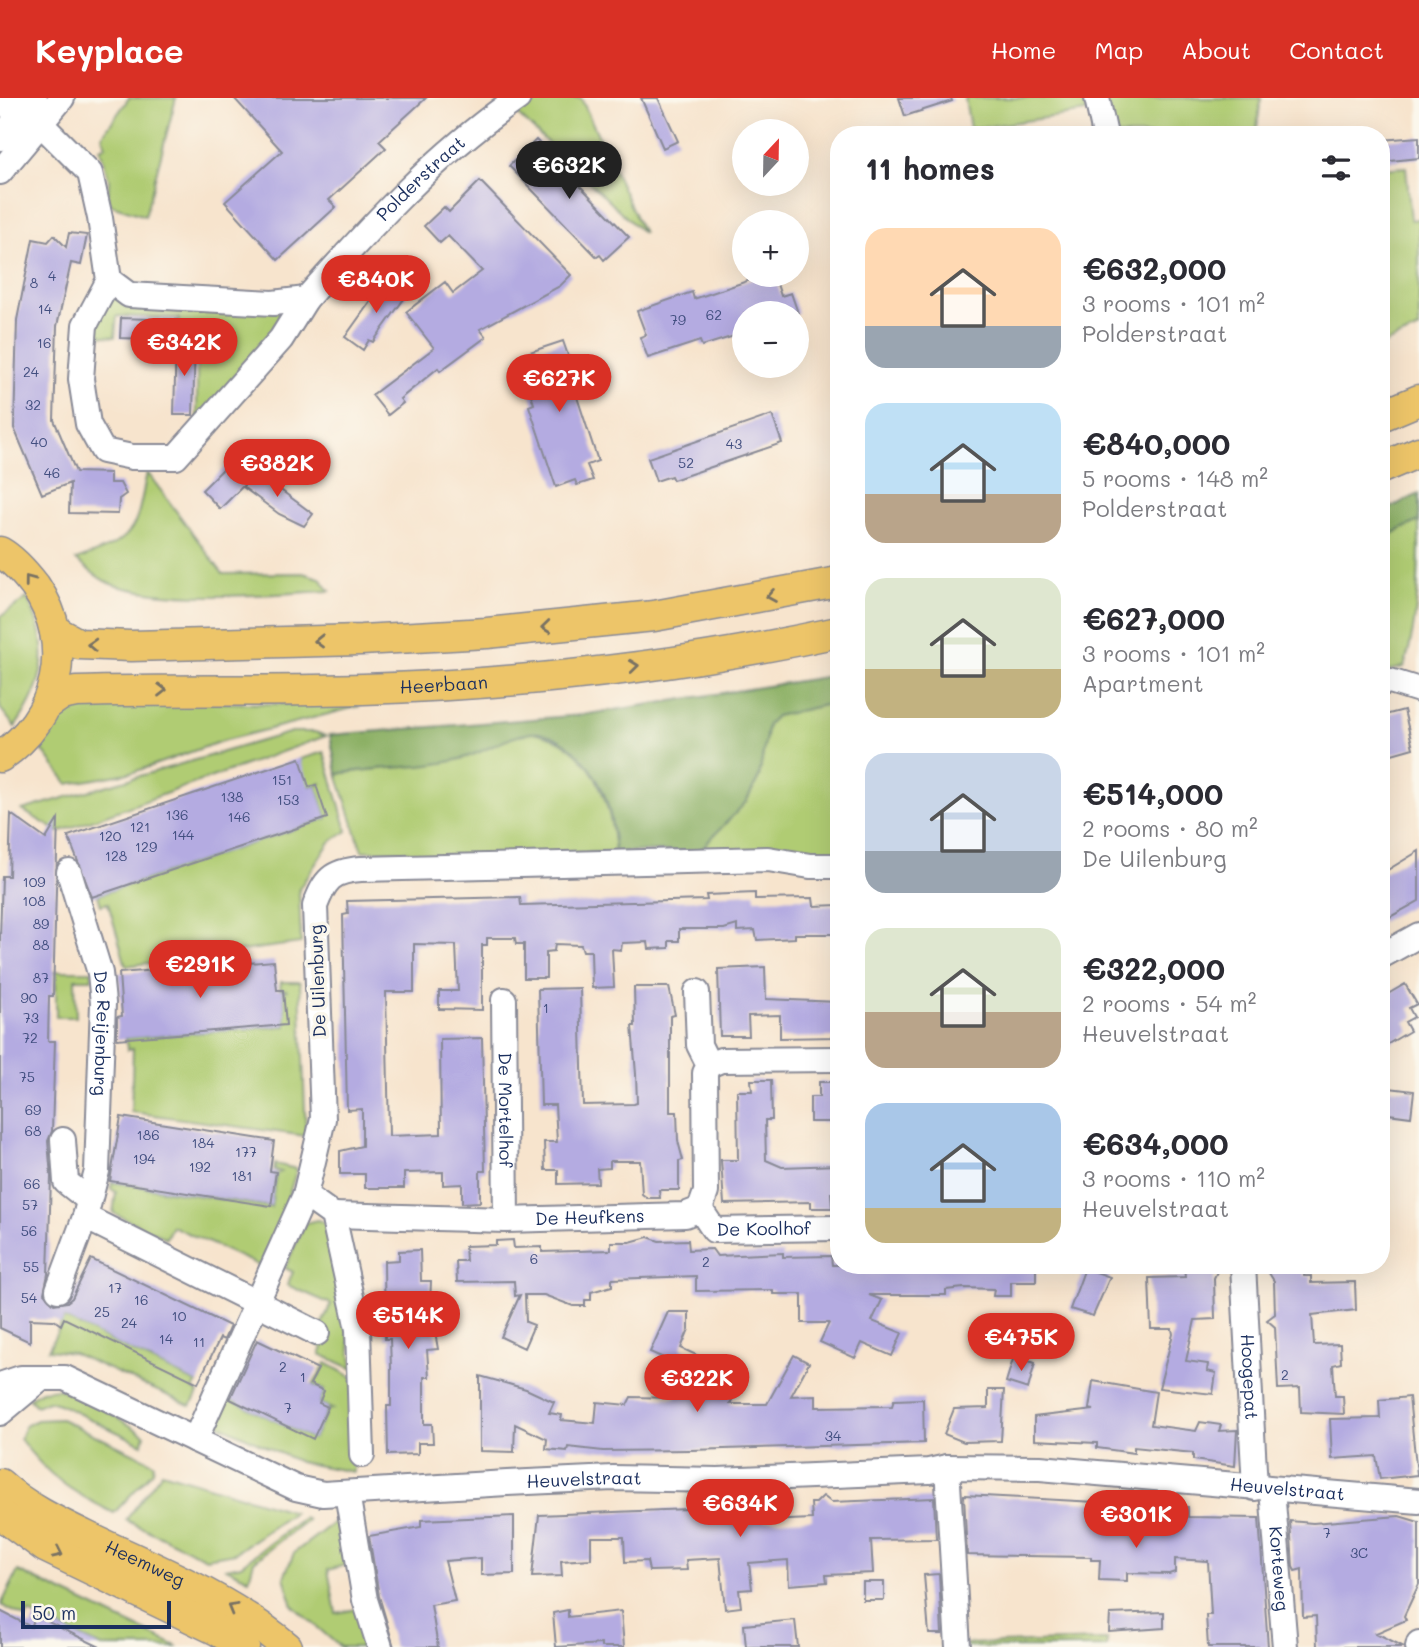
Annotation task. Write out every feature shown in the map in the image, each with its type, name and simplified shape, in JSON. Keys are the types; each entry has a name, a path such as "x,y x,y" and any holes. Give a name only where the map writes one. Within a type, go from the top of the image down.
{"main road":[{"path":"1390,412 1419,400"},
{"path":"1390,464 1419,452"},
{"path":"3,554 21,569 52,620 79,644 131,646 361,640 487,633 653,616 830,583"},
{"path":"0,757 22,741 45,710 57,671 52,620"},
{"name":"Heerbaan","path":"45,710 61,695 76,692 363,689 492,682 667,663 830,633"},
{"name":"Heemweg","path":"0,1484 15,1498 64,1526 223,1603 265,1628 288,1647"},
{"name":"Heemweg","path":"0,1514 45,1547 219,1631 244,1647"}],"street":[{"path":"0,98 30,108 90,173 109,279 129,295 273,303 306,299"},
{"path":"0,138 30,108 62,98"},
{"name":"Polderstraat","path":"109,279 85,325 81,379 88,424 103,452 132,457 176,457 281,339 306,299 398,198 473,130 518,98"},
{"path":"1097,98 1103,126"},
{"path":"0,172 30,108"},
{"path":"1390,681 1418,682"},
{"name":"De Uilenburg","path":"304,1195 323,1119 315,906 323,886 340,870 768,859 810,866 830,866"},
{"name":"De Reijenburg","path":"58,1290 87,1209 97,1171 103,1003 100,973 69,872"},
{"path":"1390,951 1419,935"},
{"path":"697,992 699,1045 709,1065"},
{"name":"De Mortelhof","path":"504,1000 506,1220"},
{"path":"700,1209 706,1192 705,1073 709,1065 721,1059 830,1059"},
{"path":"63,1140 66,1182 87,1209 257,1304 317,1334"},
{"path":"195,1440 304,1195 333,1215 358,1329 362,1455"},
{"name":"De Heufkens","path":"333,1215 506,1220 685,1215 700,1209"},
{"name":"De Koolhof","path":"700,1209 714,1230 830,1228"},
{"name":"Hoogepat","path":"1244,1274 1264,1489"},
{"name":"Heuvelstraat","path":"0,1385 21,1378 65,1378 296,1488 323,1494 613,1478 718,1480 929,1471 947,1466 1040,1468 1419,1501"},
{"path":"0,1413 42,1378"},
{"path":"947,1466 958,1647"},
{"name":"Korteweg","path":"1264,1489 1285,1647"},
{"path":"347,1493 365,1600 380,1647"}],"green space":[{"path":"129,98 176,98 145,216 111,205 108,199 109,180 100,149 106,146 102,136"},
{"path":"530,98 581,98 643,233 513,110"},
{"path":"965,98 1083,98 1086,112 990,126 970,126"},
{"path":"1104,98 1261,98 1257,126 1110,126"},
{"path":"1406,167 1411,220 1419,219 1419,329 1390,341 1390,168"},
{"path":"114,294 277,311 282,317 274,333 197,421 197,339 179,338 179,318 117,316 115,337 95,335 96,320"},
{"path":"147,472 223,574 303,573 320,578 330,591 195,596 142,591 117,586 101,579 76,560 111,546 130,531 139,509"},
{"path":"1419,494 1419,521 1390,535 1390,508"},
{"path":"1419,521 1413,632 1404,667 1390,671 1390,535"},
{"path":"27,598 40,633 42,664 33,695 15,727 0,708 0,617"},
{"path":"830,676 830,704 776,716 768,724 759,777 746,802 699,851 615,852 610,812 597,779 573,750 553,736 530,733 445,762 337,774 330,735 582,715"},
{"path":"190,702 360,706 222,741 134,772 68,784 39,746 62,715 84,703"},
{"path":"830,704 830,856 699,851 746,802 759,777 768,724 776,716"},
{"path":"292,732 315,732 326,736 59,832 22,810"},
{"path":"534,732 571,749 595,777 609,812 615,852 413,857 407,851 362,851 337,774 460,759 513,736"},
{"path":"324,752 347,831 330,842 299,889 301,943 126,966 108,903 101,905 98,895 327,818 316,786 322,783 305,788 300,759"},
{"path":"56,971 92,971 92,979 75,979 76,1017 56,1017"},
{"path":"281,982 300,982 306,1136 131,1112 133,1049 127,1050 126,1038 286,1026 283,992 288,990 280,989"},
{"path":"275,1164 297,1169 280,1223 260,1266 172,1226 166,1238 113,1213 116,1192 111,1189 112,1182 271,1207 276,1174 281,1172 274,1170"},
{"path":"317,1220 324,1222 345,1310 353,1369 320,1354 323,1348 314,1342 331,1304 287,1285 293,1272 285,1268 305,1223"},
{"path":"64,1318 197,1383 193,1389 198,1393 191,1406 73,1353 48,1350"},
{"path":"326,1363 354,1378 353,1472 299,1462 214,1422 226,1397 313,1439 327,1410 332,1409 319,1403 324,1390 313,1385"},
{"path":"59,1389 99,1406 145,1435 142,1444 59,1404 48,1401 36,1406 29,1398 42,1391"},
{"path":"61,1419 154,1463 153,1471 114,1513 62,1483 20,1439 25,1426 37,1420"},
{"path":"162,1472 294,1512 235,1553 206,1558 126,1520"},
{"path":"341,1517 349,1564 328,1570 336,1613 362,1608 372,1647 340,1647 293,1606 284,1577 294,1553"},
{"path":"303,1518 307,1520 254,1561 249,1579 226,1568 241,1565"},
{"path":"18,1571 178,1647 102,1647 29,1613 26,1618 1,1605"},
{"path":"1107,1640 1107,1647 966,1647 966,1644"}],"building":[{"path":"234,98 426,98 379,141 386,148 329,200 336,207 278,260 225,202 282,151"},
{"path":"641,98 658,98 678,141 663,148"},
{"path":"899,98 951,98 952,101 905,116"},
{"path":"1419,137 1419,158 1390,161 1390,139"},
{"path":"536,140 629,237 604,260 600,255 597,257 509,166"},
{"path":"480,181 571,275 560,286 480,329 486,337 440,371 438,368 400,399 403,403 388,415 372,395 434,348 406,312 445,282 453,293 482,271 448,236 440,243 424,226 444,207 449,212"},
{"path":"69,233 87,235 81,265 71,263 57,326 54,420 76,472 110,473 110,483 120,483 126,494 119,499 118,514 69,513 70,483 42,494 14,428 17,320 33,239 48,242 54,235 66,247"},
{"path":"392,279 406,296 373,342 369,340 363,350 345,337 380,288"},
{"path":"732,286 778,287 781,296 791,293 794,301 732,301 732,337 702,346 700,341 648,358 640,337 646,335 637,311 692,292 694,299"},
{"path":"121,318 177,320 176,340 120,338"},
{"path":"176,340 195,340 193,415 174,415"},
{"path":"563,341 582,396 577,397 598,461 587,465 593,480 577,485 575,480 556,487 529,406 534,404 518,356"},
{"path":"772,415 782,443 673,480 671,476 656,481 648,458"},
{"path":"228,464 246,483 220,509 202,490"},
{"path":"255,471 313,514 304,526 279,514 243,487"},
{"path":"1404,710 1413,748 1390,755 1390,714"},
{"path":"300,758 309,787 316,785 327,818 92,897 68,836"},
{"path":"11,814 46,839 58,819 53,996 49,996 48,1041 55,1041 52,1131 48,1141 51,1177 48,1274 44,1293 54,1304 67,1302 72,1298 91,1259 230,1326 224,1340 220,1338 198,1383 64,1318 61,1325 54,1320 30,1319 30,1342 0,1328 0,937 2,876 9,876"},
{"path":"1419,851 1419,901 1390,917 1390,869"},
{"path":"755,893 755,899 813,898 814,906 830,905 830,934 795,934 795,938 757,940 755,930 737,931 737,925 724,929 679,929 679,941 669,941 669,948 649,949 648,942 622,943 621,950 612,949 614,987 592,988 591,951 583,951 581,945 555,944 554,951 546,952 546,978 524,978 524,944 516,944 515,938 487,938 487,945 482,945 482,1010 439,1009 439,991 458,991 456,945 414,944 414,992 386,992 389,1136 441,1134 440,1039 482,1038 485,1171 480,1171 480,1202 462,1203 462,1184 443,1185 443,1172 404,1173 404,1188 365,1188 365,1174 340,1174 340,1151 362,1146 362,1109 347,1110 343,915 348,914 347,901 520,897 521,905 707,900 706,895"},
{"path":"274,961 277,990 283,990 286,1025 117,1039 117,1017 122,1016 119,973"},
{"path":"765,967 766,999 830,1002 830,1037 780,1038 780,1015 748,1016 749,1036 720,1036 718,969"},
{"path":"1405,984 1417,1004 1409,1008 1414,1017 1405,1022 1410,1031 1390,1043 1390,993"},
{"path":"634,987 669,987 675,1015 670,1016 670,1112 677,1112 678,1141 683,1160 679,1161 679,1190 659,1190 660,1198 647,1198 642,1194 640,1161 610,1161 610,1168 597,1169 598,1183 558,1184 558,1170 545,1170 544,1142 557,1142 555,1105 541,1105 538,989 580,988 583,1105 634,1104 637,1103 632,1026 635,1026"},
{"path":"751,1080 771,1080 772,1120 765,1120 766,1160 782,1167 830,1165 830,1208 811,1208 811,1202 724,1204 721,1160 738,1160 737,1091 752,1091"},
{"path":"819,1082 830,1082 830,1122 810,1122 810,1097 819,1097"},
{"path":"1390,1088 1414,1091 1411,1117 1390,1114"},
{"path":"121,1117 274,1141 270,1171 276,1172 271,1206 110,1181"},
{"path":"648,1237 659,1241 688,1240 689,1250 712,1249 717,1256 783,1253 783,1257 830,1256 830,1274 1036,1274 1036,1282 1011,1282 1011,1296 993,1296 994,1289 964,1288 946,1290 946,1295 869,1295 882,1300 872,1321 902,1333 892,1356 862,1343 855,1358 820,1342 829,1323 802,1323 802,1294 773,1294 773,1290 696,1291 696,1276 612,1279 612,1286 591,1292 591,1300 585,1300 585,1306 573,1306 544,1295 525,1295 526,1322 534,1325 524,1348 501,1337 520,1295 515,1296 514,1281 457,1282 456,1261 466,1261 465,1246 496,1245 496,1241 513,1240 514,1248 542,1247 542,1252 611,1250 611,1242 630,1242"},
{"path":"420,1250 421,1281 431,1281 430,1304 438,1349 427,1350 429,1377 424,1377 424,1424 432,1424 433,1443 418,1443 418,1454 388,1455 387,1406 391,1406 391,1368 390,1339 385,1339 384,1261 399,1260 399,1251"},
{"path":"1083,1274 1110,1277 1093,1316 1070,1309"},
{"path":"1185,1274 1216,1274 1215,1319 1195,1320 1186,1361 1208,1364 1207,1371 1216,1373 1213,1394 1159,1388 1173,1334 1172,1329 1151,1329 1149,1278 1185,1277"},
{"path":"1270,1274 1304,1274 1311,1276 1311,1283 1355,1282 1356,1310 1312,1315 1314,1345 1340,1344 1341,1363 1333,1365 1335,1396 1343,1396 1344,1414 1301,1412 1300,1388 1278,1389 1275,1327 1267,1320 1275,1314 1274,1281"},
{"path":"668,1312 689,1312 689,1329 681,1348 731,1371 729,1377 740,1382 730,1404 767,1404 794,1355 809,1363 791,1396 816,1395 816,1407 892,1406 894,1400 923,1399 924,1443 603,1451 568,1447 567,1451 546,1449 547,1439 515,1424 514,1452 480,1451 480,1376 526,1389 554,1402 549,1413 562,1415 561,1420 595,1423 597,1402 627,1405 631,1397 675,1398 688,1369 650,1352"},
{"path":"257,1340 318,1369 310,1384 324,1391 319,1403 328,1407 313,1439 230,1399"},
{"path":"1014,1356 1035,1363 1028,1389 1006,1382"},
{"path":"1093,1381 1156,1392 1151,1425 1196,1431 1200,1422 1221,1425 1219,1431 1237,1430 1235,1466 1193,1460 1193,1453 1134,1447 1134,1453 1097,1448 1097,1443 1034,1440 1034,1417 1094,1410 1089,1409"},
{"path":"988,1390 1004,1390 1001,1441 964,1442 944,1434 954,1409 988,1408"},
{"path":"1409,1397 1417,1475 1380,1479 1376,1456 1332,1459 1330,1419 1380,1418 1379,1400"},
{"path":"964,1495 1188,1507 1188,1517 1259,1518 1268,1647 1208,1647 1206,1615 1211,1615 1208,1561 1175,1559 1175,1572 1127,1573 1127,1581 1099,1580 1100,1560 1091,1560 1091,1557 967,1555"},
{"path":"823,1496 831,1502 934,1498 936,1539 871,1540 873,1573 826,1575 827,1582 789,1585 788,1560 749,1563 752,1589 739,1590 741,1607 725,1609 720,1558 686,1560 687,1570 649,1571 647,1561 625,1562 624,1537 591,1537 591,1559 561,1561 562,1576 532,1577 539,1515 763,1506 765,1521 812,1519 811,1503 816,1503"},
{"path":"514,1516 514,1574 481,1575 481,1558 445,1561 455,1601 431,1605 438,1647 394,1647 379,1596 369,1536 421,1527 421,1520"},
{"path":"1399,1516 1419,1522 1419,1584 1404,1616 1406,1620 1376,1633 1404,1647 1317,1647 1316,1616 1303,1617 1302,1569 1295,1571 1293,1567 1290,1521 1313,1523"},
{"path":"939,1574 942,1634 929,1634 924,1575"},
{"path":"863,1582 884,1582 884,1600 863,1600"},
{"path":"568,1610 568,1617 621,1611 624,1647 601,1647 601,1644 556,1647 553,1613"},
{"path":"0,1611 31,1627 36,1616 100,1647 0,1647"},
{"path":"1164,1612 1164,1628 1109,1632 1110,1614"},
{"path":"795,1620 798,1647 746,1647 744,1625"}]}
